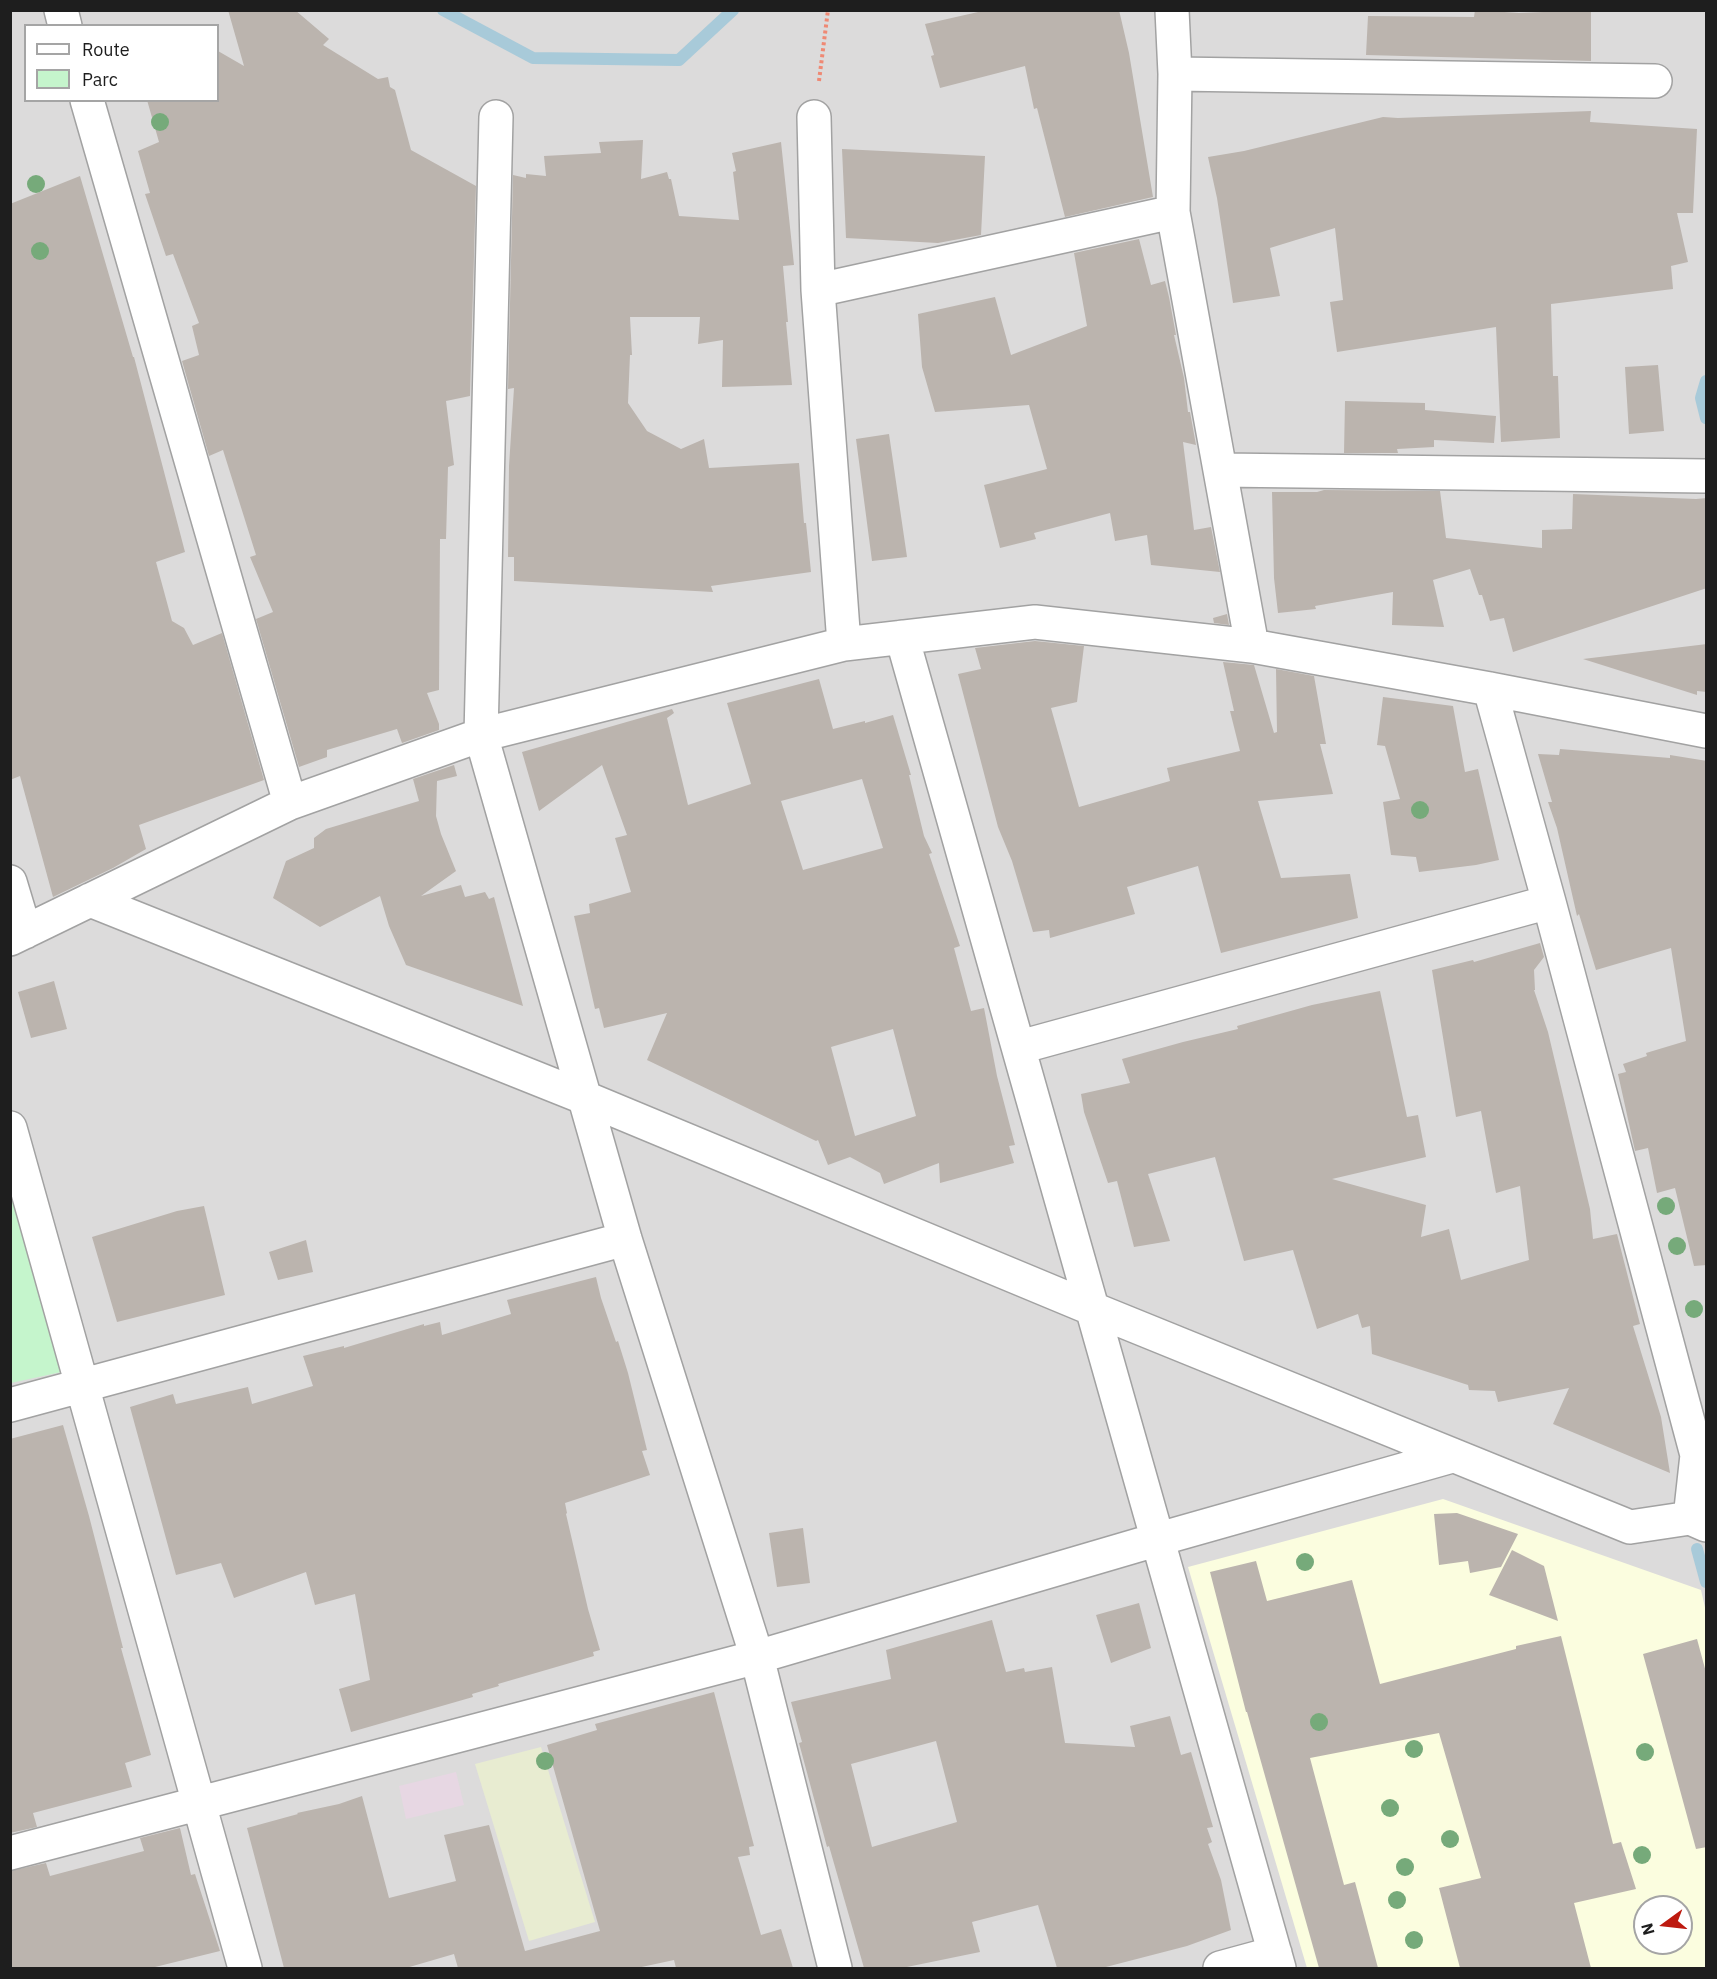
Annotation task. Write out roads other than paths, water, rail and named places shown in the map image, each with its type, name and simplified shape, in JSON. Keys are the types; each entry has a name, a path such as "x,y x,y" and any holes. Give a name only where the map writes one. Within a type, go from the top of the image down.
{"street":[{"path":"1172,10 1175,74 1173,212 1252,646"},
{"path":"1175,74 1655,81"},
{"path":"88,102 290,803"},
{"path":"496,117 481,735 625,1239 757,1657 835,1968"},
{"path":"814,117 818,290 844,644"},
{"path":"818,290 1173,212"},
{"path":"1221,470 1707,476"},
{"path":"10,882 18,935 290,803 481,735 844,644 1035,621 1252,646 1490,688 1707,731"},
{"path":"902,637 1020,1047 1277,1961 1220,1968"},
{"path":"90,900 583,1097 1093,1309 1630,1527 1698,1521 1697,1455 1490,688"},
{"path":"1020,1047 1549,902"},
{"path":"10,1128 245,1968"},
{"path":"10,1405 625,1239"},
{"path":"10,1853 757,1657 1158,1539 1452,1456"}],"waterway":[{"path":"443,10 533,58 679,60 733,10"},
{"path":"1706,381 1701,398 1706,418"},
{"path":"1697,1549 1706,1582"}]}
